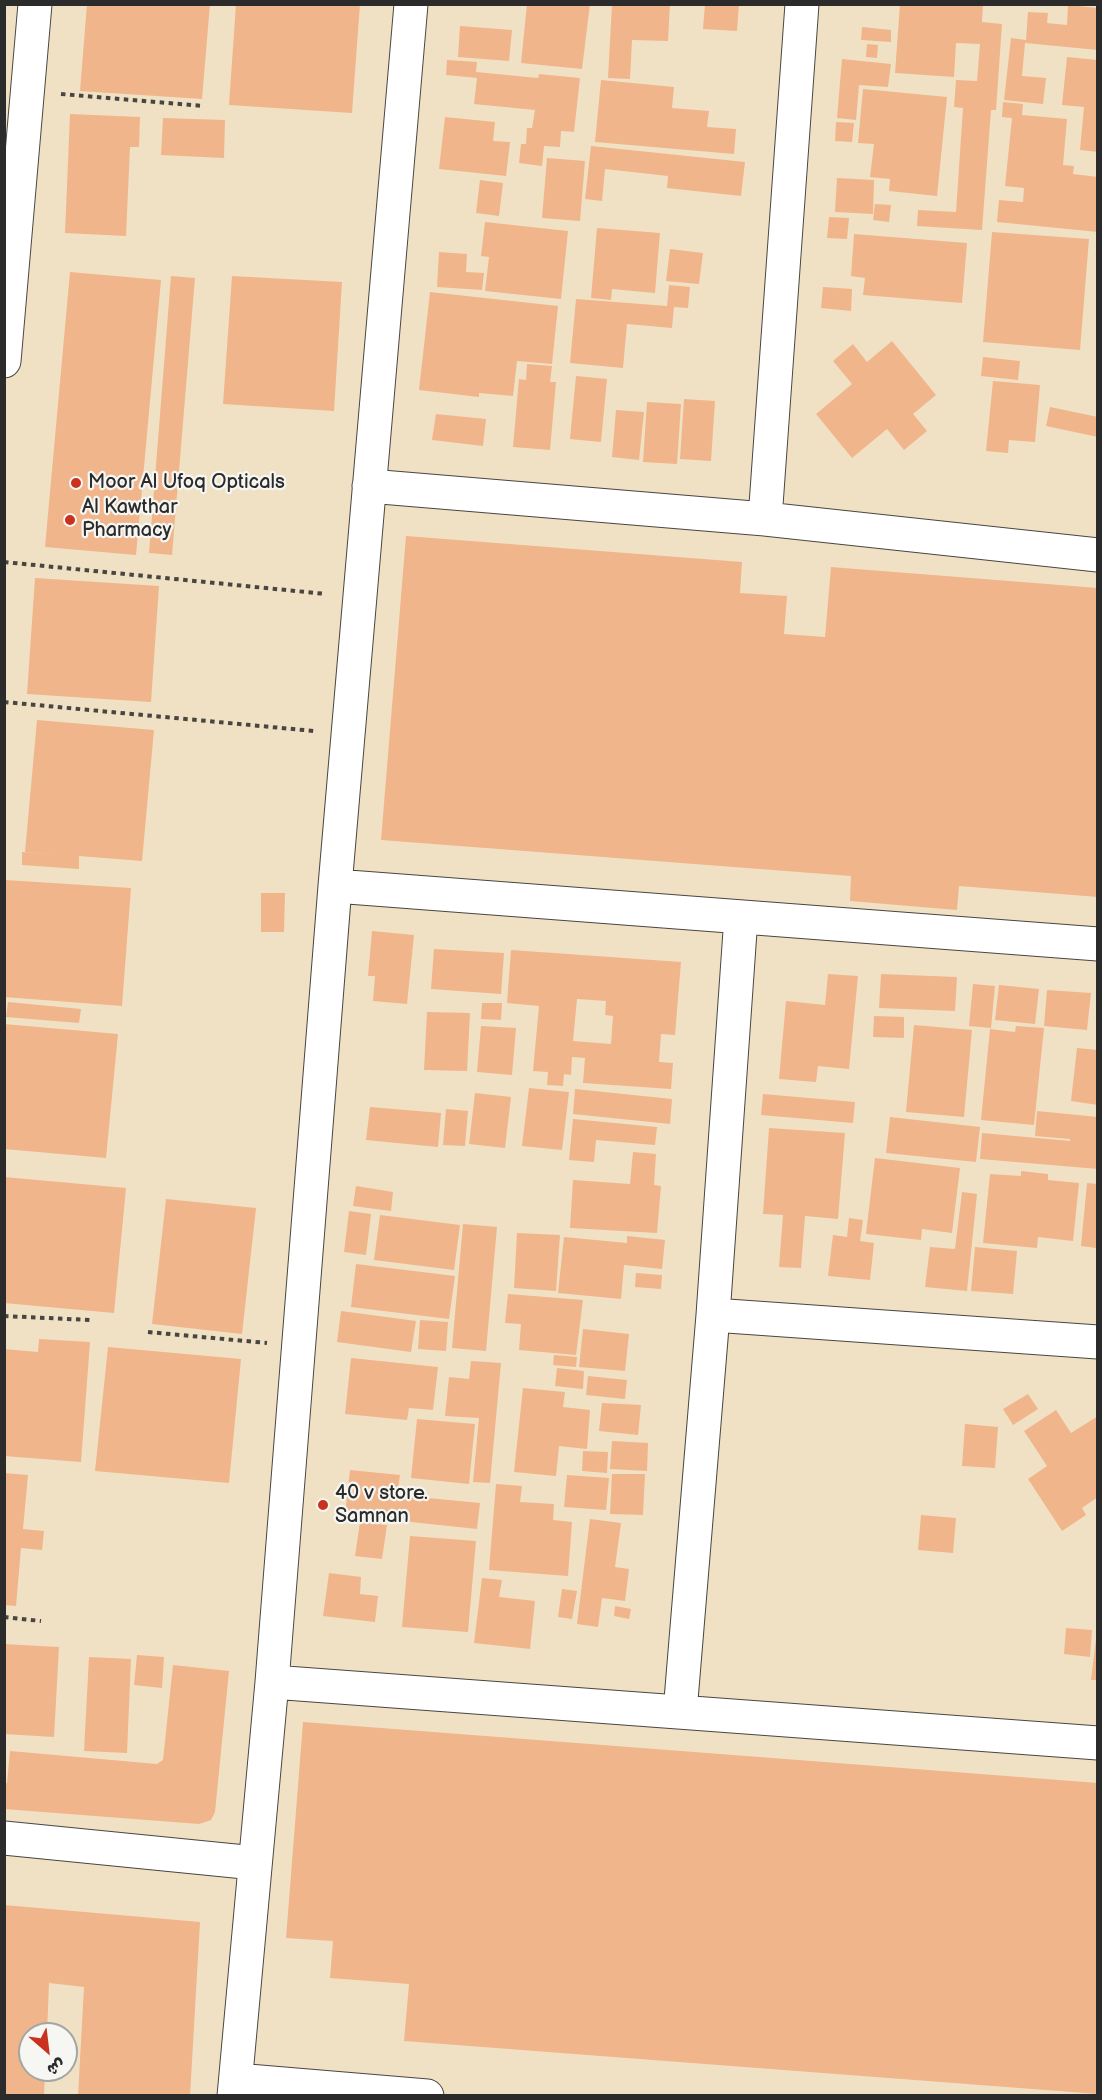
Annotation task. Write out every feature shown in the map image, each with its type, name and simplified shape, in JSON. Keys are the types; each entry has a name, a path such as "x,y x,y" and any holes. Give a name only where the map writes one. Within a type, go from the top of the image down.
{"street":[{"path":"4,361 35,4"},
{"path":"411,4 335,886 272,1682 235,2088 427,2096"},
{"path":"765,519 802,4"},
{"path":"369,486 765,519 1098,555"},
{"path":"335,886 1098,944"},
{"path":"680,1712 713,1315 741,917"},
{"path":"713,1315 1098,1342"},
{"path":"272,1682 1098,1743"},
{"path":"4,1838 255,1863"}],"path":[{"path":"28,92 204,106"},
{"path":"4,562 360,598"},
{"path":"4,702 348,734"},
{"path":"4,1316 90,1320"},
{"path":"148,1332 298,1346"},
{"path":"4,1617 41,1621"}],"building":[{"path":"87,4 210,4 202,99 80,91"},
{"path":"236,4 360,4 352,113 229,105"},
{"path":"527,4 590,4 582,69 521,63"},
{"path":"612,4 670,4 668,41 632,40 630,79 608,78"},
{"path":"705,4 739,4 737,31 703,29"},
{"path":"900,4 983,4 982,22 1002,24 996,110 991,110 982,230 917,226 918,210 956,212 963,108 954,107 956,80 977,81 980,44 956,43 954,77 895,73"},
{"path":"1068,5 1098,8 1098,50 1025,43 1022,76 1046,78 1043,104 1004,100 1011,38 1026,40 1028,12 1048,13 1047,23 1067,25"},
{"path":"460,26 512,30 509,61 458,57"},
{"path":"862,27 891,30 891,42 861,40"},
{"path":"867,44 878,45 877,58 866,57"},
{"path":"1067,57 1098,60 1098,152 1080,150 1084,107 1062,105"},
{"path":"842,59 891,64 888,87 859,85 856,120 837,118"},
{"path":"447,60 477,62 476,72 538,78 539,74 580,78 574,132 561,131 560,147 544,146 542,166 519,163 521,144 526,144 527,128 532,128 535,110 474,104 477,78 446,75"},
{"path":"601,80 674,87 672,108 709,111 707,127 736,129 734,154 595,142"},
{"path":"863,89 947,97 937,196 889,191 890,179 870,177 874,144 858,143"},
{"path":"1003,102 1023,104 1022,115 1067,119 1063,165 1074,166 1073,174 1098,177 1098,232 997,222 999,200 1023,202 1024,188 1005,186 1012,118 1002,117"},
{"path":"70,114 140,117 139,147 130,147 126,236 65,233"},
{"path":"445,117 495,122 493,141 510,142 506,176 439,169"},
{"path":"163,118 225,120 224,158 161,155"},
{"path":"836,122 854,123 852,142 835,141"},
{"path":"591,146 745,162 741,196 667,188 668,176 605,169 602,201 585,199"},
{"path":"547,158 585,161 580,221 542,218"},
{"path":"837,178 874,180 873,214 835,212"},
{"path":"480,180 503,183 499,216 476,213"},
{"path":"875,204 891,205 889,222 873,220"},
{"path":"829,217 849,218 847,239 827,238"},
{"path":"485,222 568,231 561,299 485,291 489,257 481,256"},
{"path":"597,228 660,233 655,293 612,289 611,300 591,298"},
{"path":"992,232 1089,239 1080,350 983,342"},
{"path":"854,234 967,243 962,303 863,295 865,278 851,276"},
{"path":"670,249 703,253 699,284 666,281"},
{"path":"439,252 467,254 466,272 484,273 482,290 437,287"},
{"path":"70,272 161,280 136,555 45,547"},
{"path":"171,276 195,278 172,555 149,553"},
{"path":"232,276 342,282 334,411 223,404"},
{"path":"669,285 690,287 688,308 674,307 672,328 627,324 623,368 570,363 576,299 667,306"},
{"path":"823,287 852,289 851,311 821,308"},
{"path":"430,292 558,306 552,364 517,361 513,396 479,393 479,397 419,390"},
{"path":"892,341 936,395 913,414 927,431 904,450 887,429 852,458 816,414 852,384 833,361 853,344 867,362"},
{"path":"983,357 1020,361 1018,380 981,376"},
{"path":"527,364 552,366 550,382 556,382 550,450 513,447 519,379 526,380"},
{"path":"576,376 607,379 601,442 570,439"},
{"path":"993,381 1040,385 1035,442 1009,440 1008,453 986,451"},
{"path":"684,399 715,401 711,461 680,459"},
{"path":"647,402 681,404 677,464 643,462"},
{"path":"1050,407 1098,417 1098,437 1046,426"},
{"path":"616,410 644,412 639,460 612,457"},
{"path":"436,414 486,419 483,446 432,440"},
{"path":"406,536 742,562 740,593 787,596 784,634 825,637 831,567 1098,588 1098,897 959,886 957,910 850,901 851,876 381,840"},
{"path":"35,578 159,586 151,702 27,694"},
{"path":"37,720 154,730 142,861 79,856 79,869 22,865 22,852 55,855 25,852"},
{"path":"5,880 131,888 122,1006 4,997"},
{"path":"261,893 285,893 284,932 261,932"},
{"path":"372,931 414,935 407,1004 373,1001 375,976 368,976"},
{"path":"434,949 504,953 501,994 431,989"},
{"path":"511,950 681,962 675,1035 661,1034 659,1062 673,1063 671,1089 583,1083 585,1058 572,1057 571,1075 564,1074 563,1086 547,1085 548,1072 533,1071 539,1006 507,1003","holes":["577,999 606,1001 605,1015 613,1016 611,1044 573,1041"]},
{"path":"828,974 858,976 849,1069 818,1066 816,1082 779,1079 786,1001 825,1005"},
{"path":"881,974 957,977 955,1011 879,1008"},
{"path":"973,984 995,986 991,1028 969,1026"},
{"path":"999,985 1039,989 1035,1024 995,1020"},
{"path":"1047,990 1091,993 1087,1030 1044,1026"},
{"path":"8,1002 81,1009 79,1023 6,1017"},
{"path":"482,1003 502,1003 501,1020 481,1019"},
{"path":"427,1012 470,1013 467,1071 424,1070"},
{"path":"874,1016 904,1017 904,1038 873,1037"},
{"path":"4,1024 118,1034 106,1158 4,1149"},
{"path":"914,1025 972,1030 964,1117 906,1112"},
{"path":"481,1026 516,1028 512,1075 477,1072"},
{"path":"1016,1026 1044,1028 1034,1125 981,1120 990,1029 1015,1032"},
{"path":"1077,1048 1098,1050 1098,1105 1071,1101"},
{"path":"529,1088 569,1092 562,1150 522,1146"},
{"path":"575,1089 672,1099 670,1124 573,1114"},
{"path":"475,1093 511,1097 505,1148 469,1144"},
{"path":"763,1094 855,1102 853,1123 761,1115"},
{"path":"370,1107 441,1113 438,1147 366,1140"},
{"path":"446,1109 468,1111 465,1146 443,1145"},
{"path":"1037,1111 1098,1117 1098,1169 980,1159 982,1133 1070,1141 1070,1139 1035,1136"},
{"path":"890,1117 980,1127 976,1162 886,1153"},
{"path":"573,1119 657,1127 655,1145 596,1140 594,1162 569,1160"},
{"path":"769,1128 845,1133 838,1219 805,1216 801,1268 779,1267 783,1215 763,1214"},
{"path":"633,1152 656,1154 654,1185 661,1186 657,1233 570,1228 573,1180 630,1184"},
{"path":"875,1158 960,1168 952,1233 922,1229 921,1240 866,1234"},
{"path":"1021,1171 1048,1174 1048,1180 1079,1183 1073,1241 1038,1237 1037,1248 983,1243 990,1174 1021,1176"},
{"path":"4,1177 126,1188 114,1313 4,1303"},
{"path":"1087,1183 1098,1184 1096,1248 1081,1246"},
{"path":"356,1186 393,1192 391,1211 353,1206"},
{"path":"962,1192 977,1194 967,1291 925,1287 930,1247 955,1249"},
{"path":"166,1199 256,1208 242,1334 152,1324"},
{"path":"349,1211 371,1214 366,1255 344,1252"},
{"path":"380,1215 460,1225 454,1270 374,1260"},
{"path":"849,1218 863,1220 860,1241 874,1243 870,1280 828,1276 833,1235 847,1237"},
{"path":"463,1224 497,1227 486,1351 452,1348"},
{"path":"517,1233 560,1235 556,1291 514,1288"},
{"path":"627,1236 665,1240 662,1269 624,1265 621,1299 558,1293 564,1237 627,1243"},
{"path":"975,1247 1017,1251 1013,1294 971,1291"},
{"path":"356,1264 455,1276 449,1319 351,1307"},
{"path":"636,1273 662,1275 661,1289 635,1287"},
{"path":"508,1294 583,1300 576,1355 519,1350 521,1324 505,1323"},
{"path":"341,1311 416,1321 411,1352 337,1342"},
{"path":"420,1320 448,1322 446,1351 418,1349"},
{"path":"583,1329 629,1334 625,1371 579,1367"},
{"path":"39,1339 90,1342 81,1462 4,1456 4,1349 38,1352"},
{"path":"108,1347 241,1359 229,1483 95,1471"},
{"path":"554,1355 577,1357 576,1367 553,1365"},
{"path":"351,1358 438,1367 433,1410 409,1408 407,1420 345,1414"},
{"path":"471,1361 501,1363 490,1483 473,1482 479,1418 445,1416 449,1377 469,1379"},
{"path":"557,1368 584,1371 583,1389 555,1386"},
{"path":"588,1376 627,1380 625,1399 586,1395"},
{"path":"523,1388 565,1392 563,1407 590,1410 587,1449 559,1446 556,1476 514,1472"},
{"path":"1028,1394 1038,1409 1013,1425 1003,1409"},
{"path":"602,1403 641,1405 638,1435 599,1431"},
{"path":"1056,1410 1071,1433 1098,1416 1098,1497 1082,1508 1086,1515 1062,1531 1028,1479 1047,1466 1024,1431"},
{"path":"417,1419 475,1424 469,1484 411,1478"},
{"path":"965,1424 998,1427 995,1468 962,1466"},
{"path":"612,1441 648,1443 647,1471 610,1469"},
{"path":"583,1451 608,1452 607,1473 582,1471"},
{"path":"350,1470 400,1475 397,1495 480,1503 477,1529 345,1515"},
{"path":"4,1473 28,1475 23,1529 44,1531 42,1550 21,1548 16,1606 4,1605"},
{"path":"612,1474 645,1474 643,1515 610,1514"},
{"path":"567,1475 609,1478 606,1510 564,1507"},
{"path":"496,1484 522,1486 520,1502 554,1504 553,1520 572,1522 568,1576 489,1570"},
{"path":"921,1515 956,1518 953,1553 918,1550"},
{"path":"590,1519 621,1523 615,1567 629,1569 625,1601 602,1598 598,1627 577,1624"},
{"path":"360,1522 387,1525 382,1559 355,1556"},
{"path":"410,1536 476,1541 468,1632 402,1627"},
{"path":"329,1573 361,1577 360,1594 378,1596 375,1622 323,1616"},
{"path":"482,1578 502,1580 499,1597 535,1601 530,1649 474,1643"},
{"path":"562,1589 577,1591 572,1619 558,1617"},
{"path":"615,1606 631,1609 629,1619 614,1616"},
{"path":"1066,1628 1092,1630 1090,1657 1064,1654"},
{"path":"1096,1639 1098,1639 1098,1680 1091,1680"},
{"path":"4,1644 59,1647 54,1737 4,1734"},
{"path":"137,1655 164,1657 162,1688 134,1685"},
{"path":"89,1657 131,1659 127,1753 84,1751"},
{"path":"173,1665 229,1671 215,1812 211,1820 199,1824 4,1809 4,1783 7,1783 10,1751 157,1764 163,1760"},
{"path":"303,1722 1098,1783 1098,2094 404,2041 409,1984 330,1978 333,1941 286,1938"},
{"path":"4,1905 200,1922 190,2096 78,2096 84,1987 49,1983 47,2022 18,2022 18,2082 45,2082 44,2096 4,2096"}],"place":[{"name":"Moor Al Ufoq Opticals","path":"76,483"},
{"name":"Al Kawthar Pharmacy","path":"70,520"},
{"name":"40 v store. Samnan","path":"323,1505"}]}
